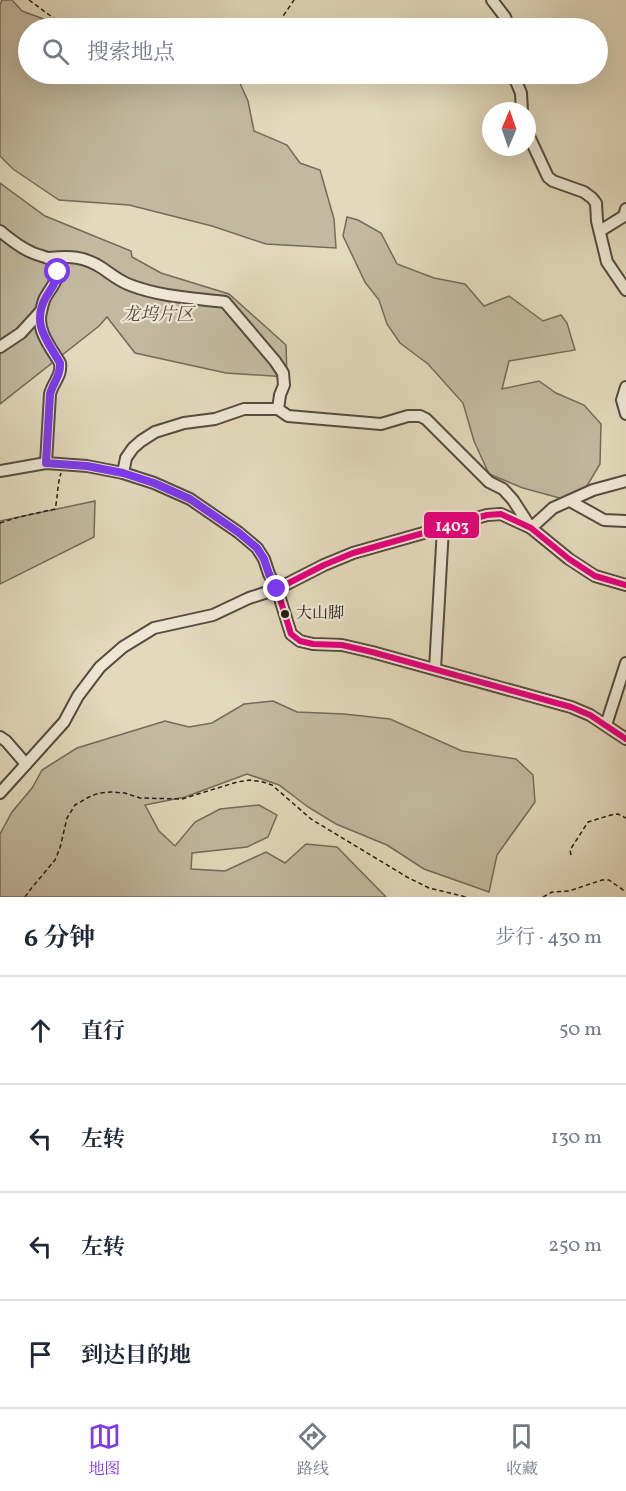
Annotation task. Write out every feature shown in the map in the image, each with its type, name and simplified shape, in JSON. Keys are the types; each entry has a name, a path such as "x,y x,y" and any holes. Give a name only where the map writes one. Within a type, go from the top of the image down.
{"street":[{"path":"492,0 505,18"},
{"path":"517,84 522,102"},
{"path":"536,151 548,177 584,192 596,203 607,261 626,290"},
{"path":"600,231 624,216 626,209"},
{"path":"0,231 21,247 49,258 57,266 57,279 44,300 39,321 61,369 50,394 46,463"},
{"path":"49,258 70,256 85,260 128,285 151,292 181,298 225,302 283,373 284,385 278,409"},
{"path":"0,347 21,333 40,312"},
{"path":"626,387 622,400 626,414"},
{"path":"123,473 126,458 133,448 155,432 184,423 215,419 244,409 278,409 288,416 381,424 408,416 420,416 426,419 489,482 503,489 531,528"},
{"path":"0,471 46,463 64,464 123,473 154,483 190,499 257,548 277,589 291,634 300,641 342,645 570,707 590,715 626,739"},
{"path":"531,528 554,508 594,490 626,481"},
{"path":"570,501 604,520 626,520"},
{"path":"0,793 64,722 78,696 100,667 123,647 154,627 213,615 249,598 277,589 353,553 487,515 501,514 531,528 569,560 595,576 626,585"},
{"path":"435,669 444,528"},
{"path":"606,725 626,663"},
{"path":"0,737 26,764"}],"path":[{"path":"29,0 53,18"},
{"path":"282,18 294,0"},
{"path":"0,524 55,509 58,483 64,464"},
{"path":"25,897 55,860 67,818 75,805 89,797 111,792 125,793 140,798 182,799 250,780 272,785 311,819 407,877 429,888 466,897"},
{"path":"571,855 570,850 588,822 618,814 626,818"},
{"path":"543,897 552,892 569,891 602,880 609,880 626,892"}],"green space":[{"path":"2,0 12,0 22,11 41,18 18,18 18,84 240,84 248,101 254,131 287,145 300,163 320,170 334,219 336,248 266,244 212,226 129,205 59,200 13,169 0,156 0,5"},
{"name":"龙坞片区","path":"0,183 45,216 131,251 132,257 161,273 229,294 286,345 287,377 226,373 135,353 107,317 99,326 0,404"},
{"path":"347,217 358,220 381,233 397,264 434,278 465,284 484,306 509,296 543,321 561,315 567,323 575,350 509,361 502,389 539,381 556,393 584,405 601,424 600,464 584,491 563,499 523,488 489,474 474,441 463,403 428,364 400,343 387,324 379,300 365,282 343,236"},
{"path":"95,501 94,537 0,584 0,521"},
{"path":"273,701 297,712 390,719 462,751 516,759 533,775 535,802 497,855 489,892 424,869 387,845 336,824 279,785 247,774 185,797 145,805 159,831 175,846 195,822 220,809 259,805 277,815 268,837 247,847 192,853 191,869 225,871 266,852 285,863 306,844 337,847 386,897 0,897 0,834 12,812 32,788 42,770 77,748 165,721 189,727 212,723 244,704"}],"transit line":[{"name":"1403","path":"626,585 595,576 569,559 531,528 501,514 487,515 353,553 277,589 291,634 300,641 342,645 372,652 571,707 590,715 626,739"}],"place":[{"name":"大山脚","path":"285,614"}],"route":[{"path":"58,272 57,279 44,300 39,321 61,369 50,394 46,463 87,466 123,473 154,483 190,499 257,548 277,589"}]}
